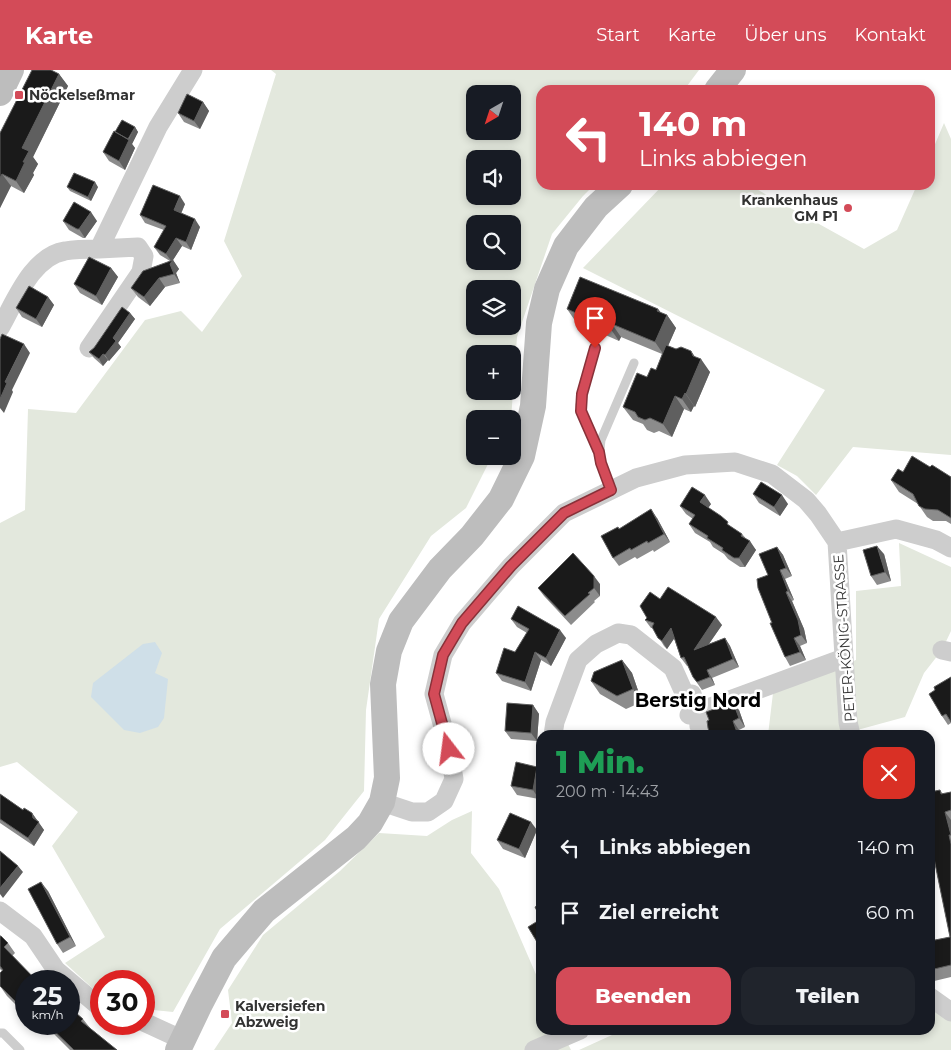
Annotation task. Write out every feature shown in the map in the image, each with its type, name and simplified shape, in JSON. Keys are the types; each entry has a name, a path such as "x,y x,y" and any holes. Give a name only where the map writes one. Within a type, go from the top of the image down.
{"street":[{"path":"0,93 11,70"},
{"path":"100,249 158,127 193,70"},
{"path":"721,85 733,70"},
{"path":"155,1029 180,1045 224,958 264,911 356,838 370,823 382,802 387,778 383,684 389,651 401,621 440,569 472,536 501,499 518,465 522,456 534,406 539,323 547,289 566,246 596,208 615,190"},
{"path":"0,328 29,276 48,257 64,251 138,248 144,256 141,272 89,348"},
{"name":"PETER-KÖNIG-STRASSE","path":"382,802 412,812 428,812 444,801 454,779 449,749 434,694 443,655 462,623 511,566 564,513 636,478 685,465 735,462 772,474 806,500 837,542 850,730"},
{"path":"837,542 896,529 936,540 951,548"},
{"path":"554,730 578,660 596,644 618,633 631,635 673,668 693,723 844,658"},
{"path":"0,911 33,936 56,970 90,999"},
{"path":"935,1001 951,1012"},
{"path":"534,1050 568,1035"}],"lane":[{"path":"595,348 580,405 599,452 611,490"},
{"path":"599,452 601,440 634,363"},
{"path":"0,1033 3,1033 20,1050"}],"shaded area":[{"path":"271,70 699,70 688,85 536,85 536,190 589,190 552,234 521,325 521,280 466,280 466,335 518,335 516,345 466,345 466,400 512,400 512,410 466,410 466,465 488,465 466,508 431,536 379,619 366,710 364,791 325,840 220,929 173,1012 155,1010 155,970 90,970 90,986 80,977 80,970 73,970 65,963 105,937 52,846 78,812 17,762 0,767 0,523 25,510 28,409 76,413 145,320 181,311 202,332 242,276 224,241 276,74"},
{"path":"944,123 951,139 951,455 853,447 816,495 797,476 777,465 825,390 583,268 658,190 758,190 864,249 897,230 915,190 935,190 935,144"},
{"path":"899,543 951,567 951,631 942,650 924,673 905,717 857,730 769,730 773,693 856,660 856,591 901,586"},
{"path":"155,642 162,653 155,673 168,679 164,718 158,727 140,733 124,730 91,697 93,683 143,644"},
{"path":"472,811 471,853 499,889 536,974 536,1035 564,1035 571,1050 214,1050 232,1023 228,990 263,935 340,871 379,833 427,836 452,820"},
{"path":"935,1007 951,1018 951,1050 579,1050 612,1035 935,1035"}],"building":[{"path":"32,70 51,70 59,74 22,148 29,151 16,181 2,174 0,178 0,133"},
{"path":"187,94 203,102 194,121 178,113"},
{"path":"122,120 135,127 128,139 115,132"},
{"path":"114,131 129,140 119,161 103,152"},
{"path":"74,173 95,182 88,197 67,187"},
{"path":"153,185 180,196 174,210 195,219 186,242 176,238 166,254 154,247 166,226 140,215"},
{"path":"74,202 91,212 79,229 63,221"},
{"path":"89,257 111,268 96,296 74,284"},
{"path":"173,260 170,264 174,274 159,278 144,297 131,288 143,271"},
{"path":"580,277 658,309 657,311 667,315 655,342 612,324 610,328 567,309"},
{"path":"29,286 48,297 36,319 16,308"},
{"path":"122,307 130,313 113,338 116,341 105,355 103,354 99,359 89,352 94,348"},
{"path":"2,334 24,344 5,382 7,383 0,399 0,339"},
{"path":"666,345 676,349 681,347 691,351 693,356 701,359 686,394 682,399 675,396 663,424 650,418 645,420 638,417 635,412 623,407 637,373 647,377 651,368 656,370"},
{"path":"912,456 930,467 932,465 951,477 951,518 938,510 925,509 919,506 913,494 891,480 898,469 903,472"},
{"path":"761,482 782,495 774,507 753,494"},
{"path":"692,487 705,495 700,502 721,516 728,522 727,524 750,541 739,558 734,558 722,550 723,548 707,538 708,536 689,524 695,515 680,506"},
{"path":"651,509 664,534 631,550 630,548 613,558 601,536 618,527 619,529"},
{"path":"877,546 885,572 871,576 863,550"},
{"path":"777,547 786,568 780,570 788,591 786,592 798,620 801,635 794,638 800,652 785,657 770,623 772,623 758,588 757,579 768,575 759,554"},
{"path":"573,553 594,576 594,588 588,593 590,594 565,616 538,588"},
{"path":"668,587 716,617 694,650 725,638 733,659 707,670 710,677 697,682 684,657 681,658 671,628 662,641 658,638 652,627 654,623 645,620 647,618 640,606 650,592 660,599"},
{"path":"518,606 560,630 546,658 535,652 525,682 496,673 504,648 515,652 529,629 511,619"},
{"path":"622,660 633,689 617,696 591,681 594,672"},
{"path":"951,677 951,722 946,714 942,716 929,694 935,690 934,687"},
{"path":"733,702 739,718 733,721 736,730 709,730 707,721 709,720 706,712"},
{"path":"507,703 533,705 531,733 505,731"},
{"path":"516,762 536,767 533,790 511,786"},
{"path":"940,790 941,794 951,792 951,810 945,812 951,835 949,835 951,844 951,965 935,969 935,940 950,937 935,864 935,791"},
{"path":"0,794 23,810 24,808 32,813 33,818 39,822 28,838 0,819"},
{"path":"510,813 531,822 519,849 497,840"},
{"path":"0,851 18,866 0,888"},
{"path":"41,882 70,937 57,944 28,889"},
{"path":"536,922 536,940 528,927"},
{"path":"1,936 8,943 4,947 26,970 15,970 15,1001 0,986 0,973 3,970 0,966"},
{"path":"80,1016 83,1019 81,1021 90,1028 90,1035 98,1035 117,1050 74,1050 58,1035 80,1035"}],"place":[{"name":"Nöckelseßmar","path":"19,95"},
{"name":"Krankenhaus GM P1","path":"848,208"},
{"name":"Kalversiefen Abzweig","path":"225,1014"}],"district":[{"name":"Berstig Nord","path":"698,700"}],"route":[{"path":"449,749 434,694 443,655 462,623 511,566 564,513 611,490 599,452 580,405 595,348"}]}
